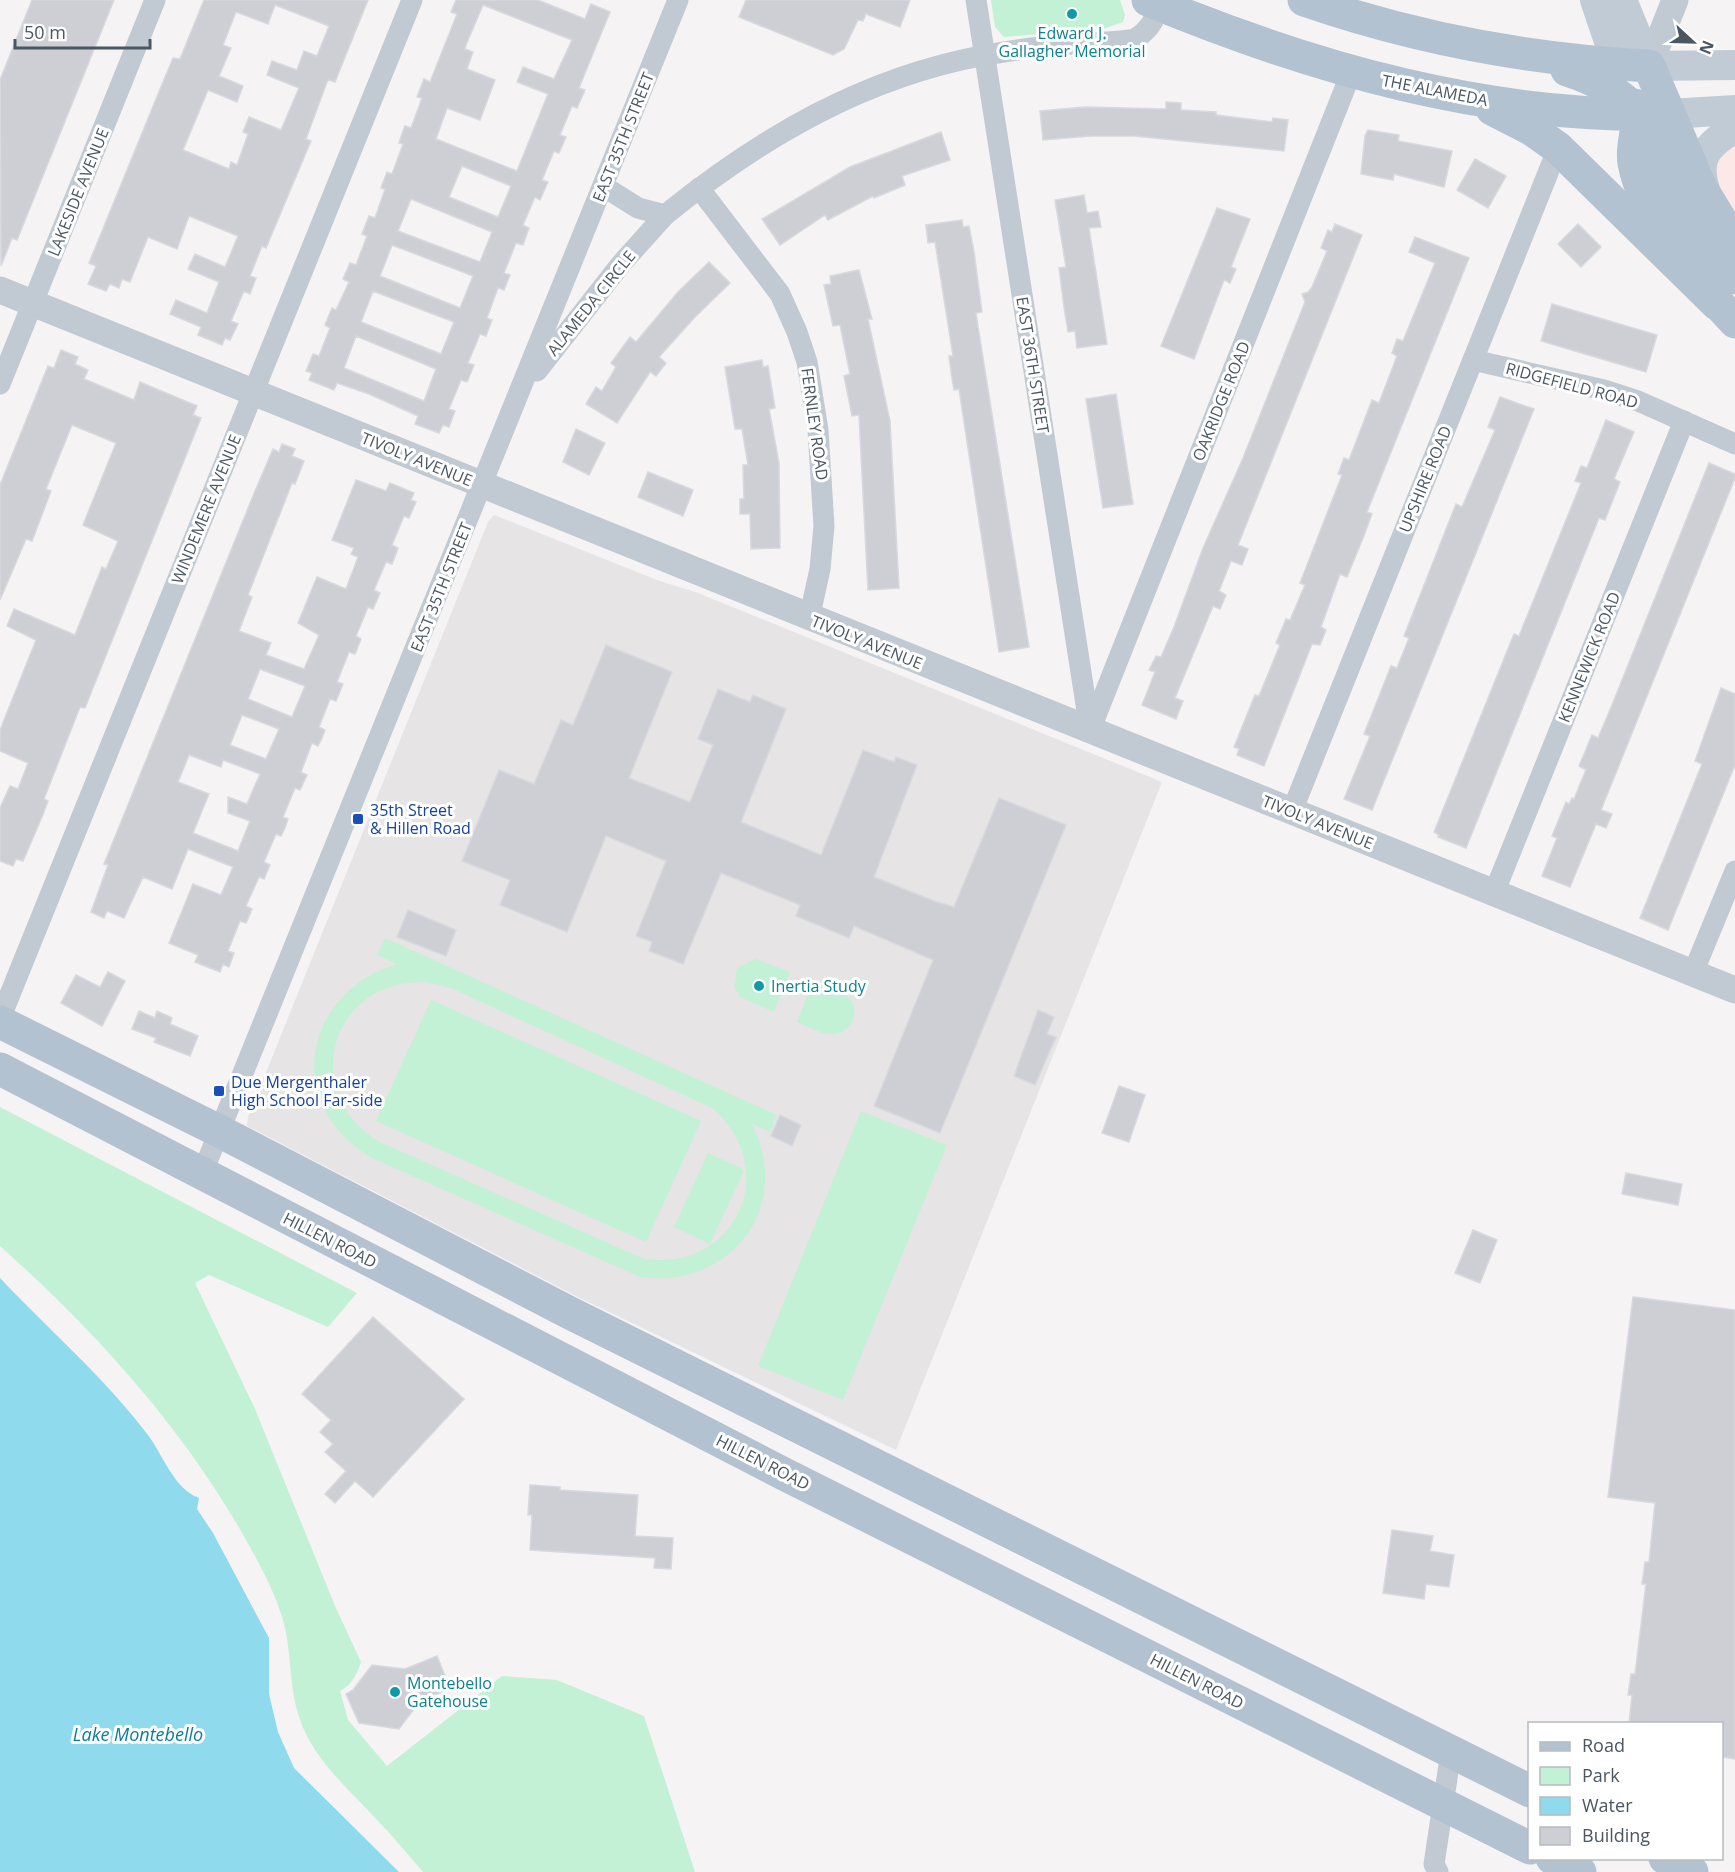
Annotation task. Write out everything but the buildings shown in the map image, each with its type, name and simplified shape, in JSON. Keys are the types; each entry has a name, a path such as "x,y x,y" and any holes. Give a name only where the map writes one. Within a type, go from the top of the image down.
{"main road":[{"path":"1304,0 1376,21 1502,50 1598,80 1654,115"},
{"path":"1595,0 1617,64 1654,115 1735,244"},
{"path":"1622,0 1649,66 1654,137 1683,205 1708,246 1729,301"},
{"name":"THE ALAMEDA","path":"1157,2 1266,46 1352,73 1463,97 1654,115 1735,110"},
{"path":"1502,50 1617,64 1735,65"},
{"path":"1463,97 1519,121 1558,148 1729,301"},
{"path":"1711,207 1702,174 1703,155 1707,148 1735,128"},
{"path":"0,1021 221,1132 570,1313 1528,1790"},
{"name":"HILLEN ROAD","path":"0,1069 784,1474 1528,1847"},
{"path":"1556,1860 1580,1872"},
{"path":"1669,1860 1692,1872"}],"street":[{"name":"LAKESIDE AVENUE","path":"0,384 155,0"},
{"name":"WINDEMERE AVENUE","path":"0,1021 412,0"},
{"name":"EAST 35TH STREET","path":"202,1174 221,1132 678,0"},
{"name":"EAST 36TH STREET","path":"976,0 1090,730"},
{"path":"1649,66 1675,0"},
{"name":"ALAMEDA CIRCLE","path":"520,393 621,264 665,215 748,152 816,112 904,76 985,55 1135,39 1145,33 1153,23 1157,2"},
{"name":"OAKRIDGE ROAD","path":"1090,730 1352,73"},
{"name":"UPSHIRE ROAD","path":"1292,811 1558,148"},
{"path":"603,186 638,208 665,215"},
{"name":"FERNLEY ROAD","path":"699,188 780,294 807,362 818,430 824,526 820,569 808,619"},
{"name":"TIVOLY AVENUE","path":"0,290 808,619 1735,990"},
{"name":"RIDGEFIELD ROAD","path":"1473,360 1604,390 1684,421 1735,444"},
{"name":"KENNEWICK ROAD","path":"1494,893 1684,421"},
{"path":"1693,973 1735,872"},
{"path":"1438,1872 1434,1864 1451,1752"}],"shaded area":[{"path":"1735,142 1735,220 1718,191 1713,163"},
{"path":"494,515 657,580 698,593 1162,782 896,1450 580,1298 247,1126 248,1117 488,522"}],"green space":[{"path":"991,0 1120,0 1125,15 1123,22 1106,28 1004,37 995,27"},
{"path":"385,938 777,1115 770,1132 752,1124 763,1155 765,1185 759,1212 746,1236 726,1256 701,1270 672,1278 640,1277 374,1159 345,1137 326,1112 316,1083 315,1054 323,1026 340,1000 364,979 397,964 377,955","holes":["426,982 451,988 712,1108 733,1132 744,1159 746,1186 739,1211 725,1233 703,1249 676,1259 644,1259 382,1143 356,1122 339,1098 333,1071 336,1044 347,1019 366,999 393,986"]},
{"path":"755,959 790,972 774,1012 740,997 734,986 737,968"},
{"path":"813,981 837,990 850,999 854,1018 851,1024 840,1033 819,1032 797,1022"},
{"path":"431,1000 701,1121 646,1242 376,1121"},
{"path":"0,1107 357,1293 328,1327 209,1275 195,1283 255,1409 335,1606 361,1662 354,1679 340,1691 348,1720 387,1766 502,1676 557,1680 644,1716 695,1872 423,1872 344,1785 313,1747 305,1733 294,1696 286,1632 274,1595 232,1516 204,1473 175,1432 109,1353 74,1316 0,1246"},
{"path":"861,1111 947,1145 843,1400 758,1366"},
{"path":"708,1153 741,1168 743,1173 710,1244 674,1227"}],"water":[{"name":"Lake Montebello","path":"0,1278 113,1393 148,1435 176,1479 190,1494 199,1498 197,1509 213,1533 269,1638 269,1694 278,1732 294,1768 399,1872 0,1872"}],"place":[{"name":"Edward J. Gallagher Memorial","path":"1072,14"},
{"name":"35th Street & Hillen Road","path":"358,819"},
{"name":"Inertia Study","path":"759,986"},
{"name":"Due Mergenthaler High School Far-side","path":"219,1091"},
{"name":"Montebello Gatehouse","path":"395,1692"}]}
